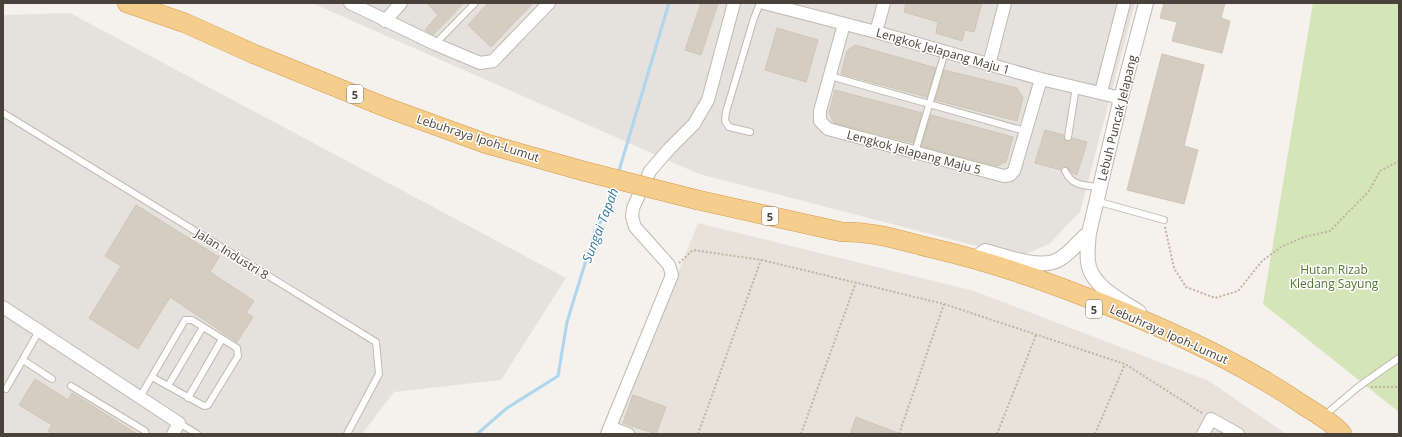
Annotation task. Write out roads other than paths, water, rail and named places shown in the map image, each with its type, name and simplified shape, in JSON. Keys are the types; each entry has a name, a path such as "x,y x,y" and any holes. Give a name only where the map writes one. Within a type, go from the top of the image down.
{"highway":[{"name":"Lebuhraya Ipoh-Lumut","path":"127,3 185,23 254,54 487,144 587,172 698,200 842,232 861,232 975,259 1066,289 1170,332 1254,374 1324,426"},
{"name":"Lebuhraya Ipoh-Lumut","path":"842,232 853,238 962,265 1015,281 1123,321 1176,345 1324,426 1342,434"}],"street":[{"path":"350,3 385,21 480,63 493,61 549,3"},
{"path":"385,21 401,3"},
{"path":"628,434 609,430 672,275 669,265 635,227 632,216 650,171 694,124 708,100 734,3"},
{"name":"Lengkok Jelapang Maju 1","path":"764,3 876,32 1041,79 1101,92 1121,98"},
{"path":"876,32 884,3"},
{"path":"989,65 1005,3"},
{"path":"1101,92 1124,3"},
{"name":"Lebuh Puncak Jelapang","path":"1146,3 1096,201 1089,233 1087,253 1089,268 1099,283 1107,291 1170,332"},
{"name":"Lengkok Jelapang Maju 5","path":"844,24 820,111 820,121 828,129 1004,176 1010,175 1014,170 1041,79"},
{"path":"975,259 985,252 1035,264 1046,264 1058,261 1089,233"},
{"path":"3,307 140,397 176,429"},
{"path":"1203,434 1211,419 1238,434"}],"lane":[{"path":"435,44 475,3"},
{"path":"750,132 729,127 725,121 726,112 754,18 760,3"},
{"path":"915,152 945,52"},
{"path":"830,76 1025,131"},
{"path":"1068,137 1076,87"},
{"name":"Jalan Industri 8","path":"3,113 376,342 380,374 347,434"},
{"path":"1065,171 1069,180 1074,183 1100,188"},
{"path":"1096,201 1164,220"},
{"path":"140,397 185,320 188,319 203,327 237,348 238,356 208,405 201,406 152,377"},
{"path":"168,386 203,327"},
{"path":"6,389 40,331"},
{"path":"188,398 222,339"},
{"path":"1324,426 1358,387 1399,358"},
{"path":"23,360 52,379"},
{"path":"71,386 145,431 146,434"},
{"path":"176,429 197,434"}],"waterway":[{"name":"Sungai Tapah","path":"618,174 669,3"},
{"name":"Sungai Tapah","path":"477,434 507,408 558,376 567,322 595,231 607,211 615,185"}],"park label":[{"name":"Hutan Rizab Kledang Sayung","path":"1334,276"}]}
